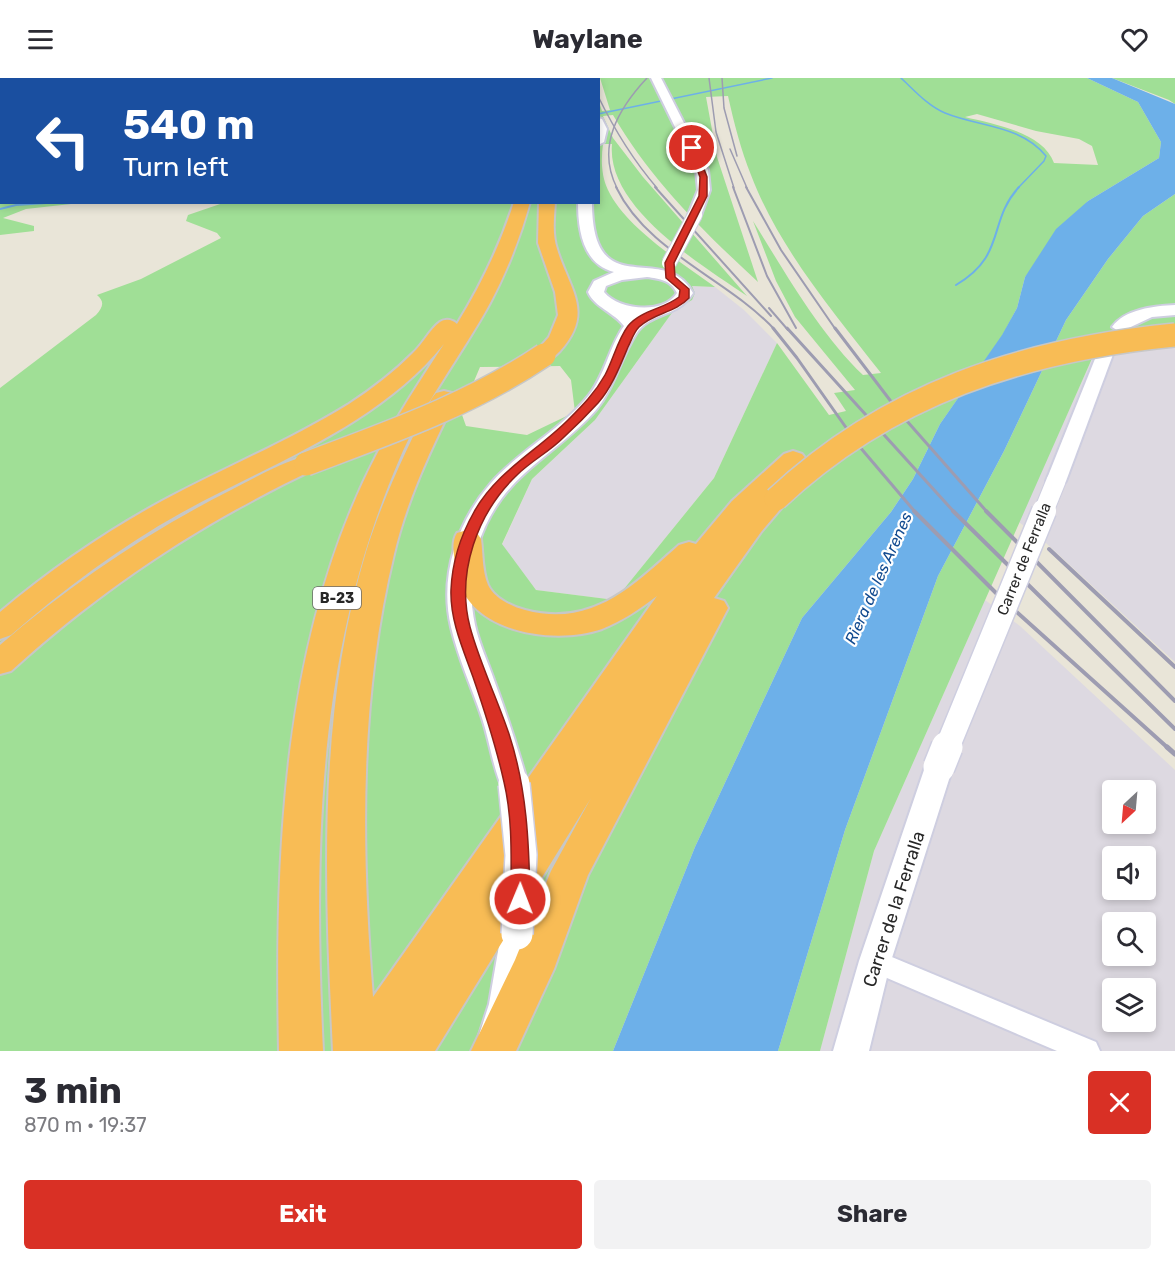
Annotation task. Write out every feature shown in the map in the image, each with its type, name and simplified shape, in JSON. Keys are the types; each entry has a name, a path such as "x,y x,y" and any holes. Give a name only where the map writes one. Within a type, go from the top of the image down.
{"highway":[{"path":"0,628 67,574 118,539 178,504 350,412 411,368 441,336 471,290 495,243 509,204"},
{"name":"B-23","path":"300,1043 299,888 305,778 317,688 339,588 363,516 388,455 493,278 509,244 521,204"},
{"name":"B-23","path":"355,1051 349,964 346,852 349,754 358,657 376,564 394,504 415,453 519,264 538,204"},
{"path":"0,663 64,607 119,566 226,502 306,464 458,403 504,380 544,355 563,331 569,308 567,291 548,247 545,223 547,204"},
{"path":"410,1051 709,582 740,522 767,480 808,448 859,416 918,385 1001,356 1048,344 1175,325"},
{"path":"467,539 474,587 480,597 507,615 538,625 557,626 595,621 614,613 740,522 776,499 835,448 862,431 951,386 1057,353 1105,343 1175,336"},
{"path":"362,1051 688,572 740,522"},
{"path":"493,1051 533,969 570,871 707,619 740,522"}],"main road":[{"path":"656,78 698,159 704,177 702,200 670,270"},
{"path":"585,204 587,228 594,250 602,262 604,280"},
{"path":"602,262 638,273"},
{"path":"633,327 629,320 614,307 602,301 596,292 597,288 604,280 638,273 670,270"},
{"path":"614,307 637,311 657,310 674,305 684,298 684,289 670,270"},
{"path":"493,1051 504,1011 517,934 521,855 514,784 501,736 463,627 459,609 459,573 467,539 480,512 498,488 514,471 564,432 596,399 633,327 657,310"},
{"path":"1124,324 1175,312"},
{"name":"Carrer de Ferralla","path":"939,767 1056,481 1107,349"},
{"name":"Carrer de la Ferralla","path":"851,1051 875,961 939,767"}],"street":[{"path":"875,961 1087,1051"}],"shaded area":[{"path":"692,286 715,287 744,310 777,343 714,478 615,600 536,590 502,545 532,479 595,420 674,310 682,308"},
{"path":"1175,341 1175,662 1046,543 1019,522 1094,354"},
{"path":"985,600 1020,626 1175,770 1175,1051 820,1051 874,851"}],"green space":[{"path":"600,78 1087,78 1138,102 1161,142 1159,158 1088,201 1025,277 1017,308 1002,336 940,424 913,479 891,512 802,618 695,847 613,1051 0,1051 0,388 96,315 102,305 97,295 141,279 221,238 217,233 186,221 188,215 220,204 600,204 600,105 602,111 610,110","holes":["728,96 747,166 776,228 808,279 881,373 863,375 847,358 817,321 753,221 776,281 795,317 855,390 834,393 846,411 829,415 777,343 714,478 615,600 536,590 502,544 532,479 595,420 674,310 692,300 695,293 692,286 715,287 641,231 616,204 604,179 603,144 612,144 614,168 624,190 640,212 683,251 747,296 643,177 613,138 603,116 613,115 644,161 679,204 758,282 717,157 706,97","977,114 1036,131 1079,139 1092,146 1098,165 1054,163 1048,152 1028,137 1003,126 965,117","560,366 571,380 575,412 527,435 466,426 461,412 480,367"]},
{"path":"1112,78 1175,78 1175,104 1169,100"},
{"path":"1175,194 1175,341 1094,354 874,851 820,1051 778,1051 845,830 938,576 1004,451 1066,320 1108,259 1143,216"},
{"path":"0,204 71,204 26,209 3,218 34,226 34,231 0,235"}],"water":[{"name":"Riera de les Arenes","path":"1087,78 1112,78 1175,104 1175,194 1143,216 1108,259 1066,320 1004,451 938,576 845,830 778,1051 613,1051 695,847 802,618 891,512 913,479 940,424 1002,335 1017,308 1025,277 1056,229 1088,201 1159,158 1161,142 1138,102"}],"waterway":[{"path":"600,114 772,78"},
{"path":"901,78 939,110 958,118 1012,132 1036,146 1046,156 1044,161 1018,188"},
{"path":"956,285 972,274 983,262 990,250 1009,200 1019,187"},
{"path":"0,209 31,204"}],"railway":[{"path":"614,126 627,102 647,78"},
{"path":"709,78 716,132 734,188"},
{"path":"722,78 724,108 737,156"},
{"path":"600,100 614,126"},
{"path":"614,126 624,144 657,188"},
{"path":"614,126 609,158 611,173 617,188"},
{"path":"730,149 747,188"},
{"path":"616,187 630,210 668,248 734,295 773,328"},
{"path":"655,187 771,316"},
{"path":"733,187 767,276 796,328"},
{"path":"746,187 781,250 836,330"},
{"path":"769,308 788,330"},
{"path":"773,328 859,446 916,513"},
{"path":"787,328 955,513"},
{"path":"835,328 899,412 988,513"},
{"path":"986,511 1175,701"},
{"path":"916,513 1000,597 1168,748"},
{"path":"955,513 1175,729"},
{"path":"1049,549 1175,667"},
{"path":"1167,747 1175,754"}],"route":[{"path":"520,899 520,828 514,784 501,736 473,662 463,627 458,591 463,555 467,539 480,512 498,488 514,471 559,436 596,399 633,327 648,315 674,305 684,298 684,289 670,278 669,263 703,196 704,177 692,148"}]}
